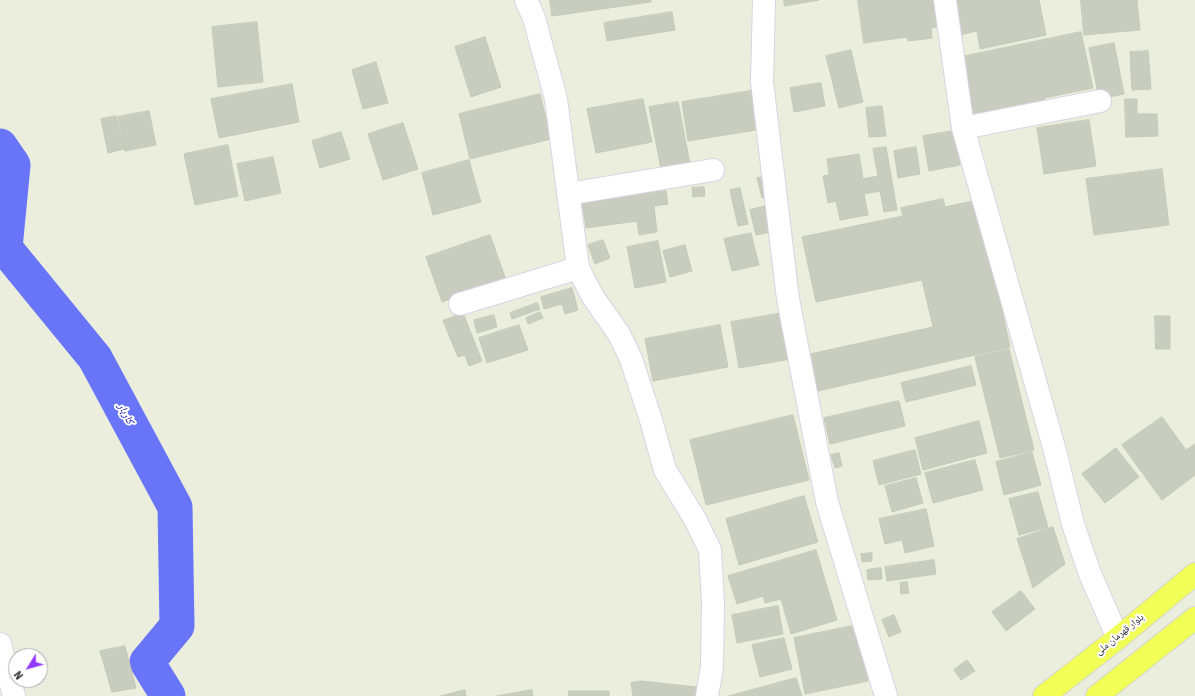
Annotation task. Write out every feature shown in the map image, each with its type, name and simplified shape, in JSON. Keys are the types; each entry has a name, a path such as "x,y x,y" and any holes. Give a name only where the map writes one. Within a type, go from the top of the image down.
{"highway":[{"name":"بلوار قهرمان ملی","path":"1044,696 1118,638 1195,574"},
{"path":"1097,696 1195,618"}],"street":[{"path":"526,0 534,18 556,99 578,268 593,297 619,334 631,359 651,420 665,470 696,519 710,550 713,610 712,667 707,696"},
{"path":"764,0 762,82 788,299 827,502 886,696"},
{"path":"945,0 963,128 1055,451 1073,524 1090,574 1118,638"},
{"path":"963,128 1100,101"},
{"path":"568,194 713,170"},
{"path":"460,304 578,268"},
{"path":"0,644 14,696"}],"building":[{"path":"550,0 651,0 651,2 552,16"},
{"path":"784,0 819,0 785,6"},
{"path":"858,0 940,0 944,26 931,28 932,38 908,41 907,37 864,43"},
{"path":"953,0 1039,0 1046,35 980,49 977,31 960,35"},
{"path":"1081,0 1137,0 1140,30 1084,35"},
{"path":"672,12 675,30 607,41 604,23"},
{"path":"257,22 263,82 218,87 212,27"},
{"path":"1081,32 1093,88 1044,98 1046,104 975,119 961,57"},
{"path":"485,37 501,87 471,97 455,47"},
{"path":"1114,43 1124,94 1099,99 1089,48"},
{"path":"851,50 863,102 839,108 826,56"},
{"path":"1148,51 1151,89 1132,90 1130,52"},
{"path":"376,62 388,103 363,109 352,70"},
{"path":"821,83 825,106 794,112 790,88"},
{"path":"292,84 299,122 219,138 211,99"},
{"path":"756,90 762,129 688,141 682,102"},
{"path":"540,94 551,139 470,159 459,114"},
{"path":"643,99 652,142 596,153 587,109"},
{"path":"1125,99 1137,99 1137,114 1157,114 1158,136 1126,137"},
{"path":"678,102 690,164 661,169 649,107"},
{"path":"882,106 886,136 869,137 866,108"},
{"path":"149,111 156,145 125,151 118,117"},
{"path":"116,116 124,149 108,153 101,119"},
{"path":"1089,120 1096,166 1044,174 1037,128"},
{"path":"403,123 418,169 383,180 368,134"},
{"path":"953,131 960,165 929,171 923,136"},
{"path":"341,132 350,159 320,168 312,141"},
{"path":"228,145 238,196 195,205 184,154"},
{"path":"886,147 897,210 884,212 880,191 864,194 868,215 840,220 836,201 828,203 823,176 829,175 827,159 859,154 863,179 878,176 873,149"},
{"path":"916,147 920,174 898,178 894,151"},
{"path":"273,157 281,193 245,201 237,164"},
{"path":"469,160 481,202 433,215 422,173"},
{"path":"1162,169 1169,225 1094,235 1086,179"},
{"path":"768,176 772,195 762,198 757,178"},
{"path":"704,187 705,196 693,197 692,188"},
{"path":"740,188 748,224 738,226 730,190"},
{"path":"666,191 668,204 654,206 657,232 639,235 637,221 586,228 582,202"},
{"path":"943,199 945,207 978,200 1010,347 818,391 810,354 933,327 922,280 816,302 802,237 903,216 901,208"},
{"path":"771,205 776,231 756,235 750,210"},
{"path":"751,233 759,265 732,271 724,239"},
{"path":"490,235 506,280 442,302 426,257"},
{"path":"603,240 610,258 595,264 588,245"},
{"path":"658,241 666,282 635,288 627,247"},
{"path":"685,245 692,271 670,277 663,251"},
{"path":"572,288 578,310 565,314 562,304 544,309 541,297"},
{"path":"537,303 540,309 512,319 510,313"},
{"path":"540,312 543,318 528,324 526,318"},
{"path":"463,313 482,361 469,366 465,355 458,357 443,321"},
{"path":"782,313 791,359 739,368 731,322"},
{"path":"494,315 497,327 477,333 474,320"},
{"path":"1155,316 1170,316 1170,349 1156,349"},
{"path":"519,325 528,350 487,363 479,338"},
{"path":"720,325 728,367 653,381 645,339"},
{"path":"1009,349 1034,450 1000,458 975,357"},
{"path":"971,366 976,385 906,402 901,383"},
{"path":"899,401 905,426 830,444 824,418"},
{"path":"793,415 809,480 706,505 690,440"},
{"path":"1162,417 1186,450 1195,444 1195,475 1162,500 1122,445"},
{"path":"979,421 987,453 923,470 915,438"},
{"path":"1116,448 1139,477 1105,503 1082,474"},
{"path":"915,450 921,474 879,485 873,461"},
{"path":"1032,452 1041,485 1004,495 996,462"},
{"path":"839,453 842,466 835,468 831,455"},
{"path":"975,460 983,490 933,503 925,473"},
{"path":"916,478 923,503 892,512 885,486"},
{"path":"1038,492 1048,527 1019,535 1009,499"},
{"path":"804,496 818,542 739,565 726,519"},
{"path":"926,509 934,546 905,553 902,540 885,544 879,519"},
{"path":"1053,527 1065,564 1033,588 1017,539"},
{"path":"816,550 837,620 791,634 781,599 765,603 763,596 737,604 728,576"},
{"path":"872,553 872,561 862,562 861,554"},
{"path":"934,560 936,574 887,581 885,567"},
{"path":"881,568 882,579 868,580 867,570"},
{"path":"907,582 909,593 901,594 900,583"},
{"path":"1021,591 1035,609 1006,631 992,612"},
{"path":"778,606 783,634 737,643 732,615"},
{"path":"894,615 901,632 889,637 882,620"},
{"path":"857,625 868,681 805,694 794,638"},
{"path":"784,638 792,669 760,677 752,645"},
{"path":"125,646 136,688 112,692 100,651"},
{"path":"967,660 975,671 961,680 954,670"},
{"path":"796,678 802,696 729,696"},
{"path":"641,681 705,688 696,696 633,696 631,683"},
{"path":"465,690 466,696 441,696"},
{"path":"532,690 533,696 497,696"},
{"path":"569,691 609,691 609,696 569,696"}],"waterway":[{"name":"کاربار","path":"0,146 13,165 5,248 95,358 175,507 177,626 147,662 168,696"}]}
